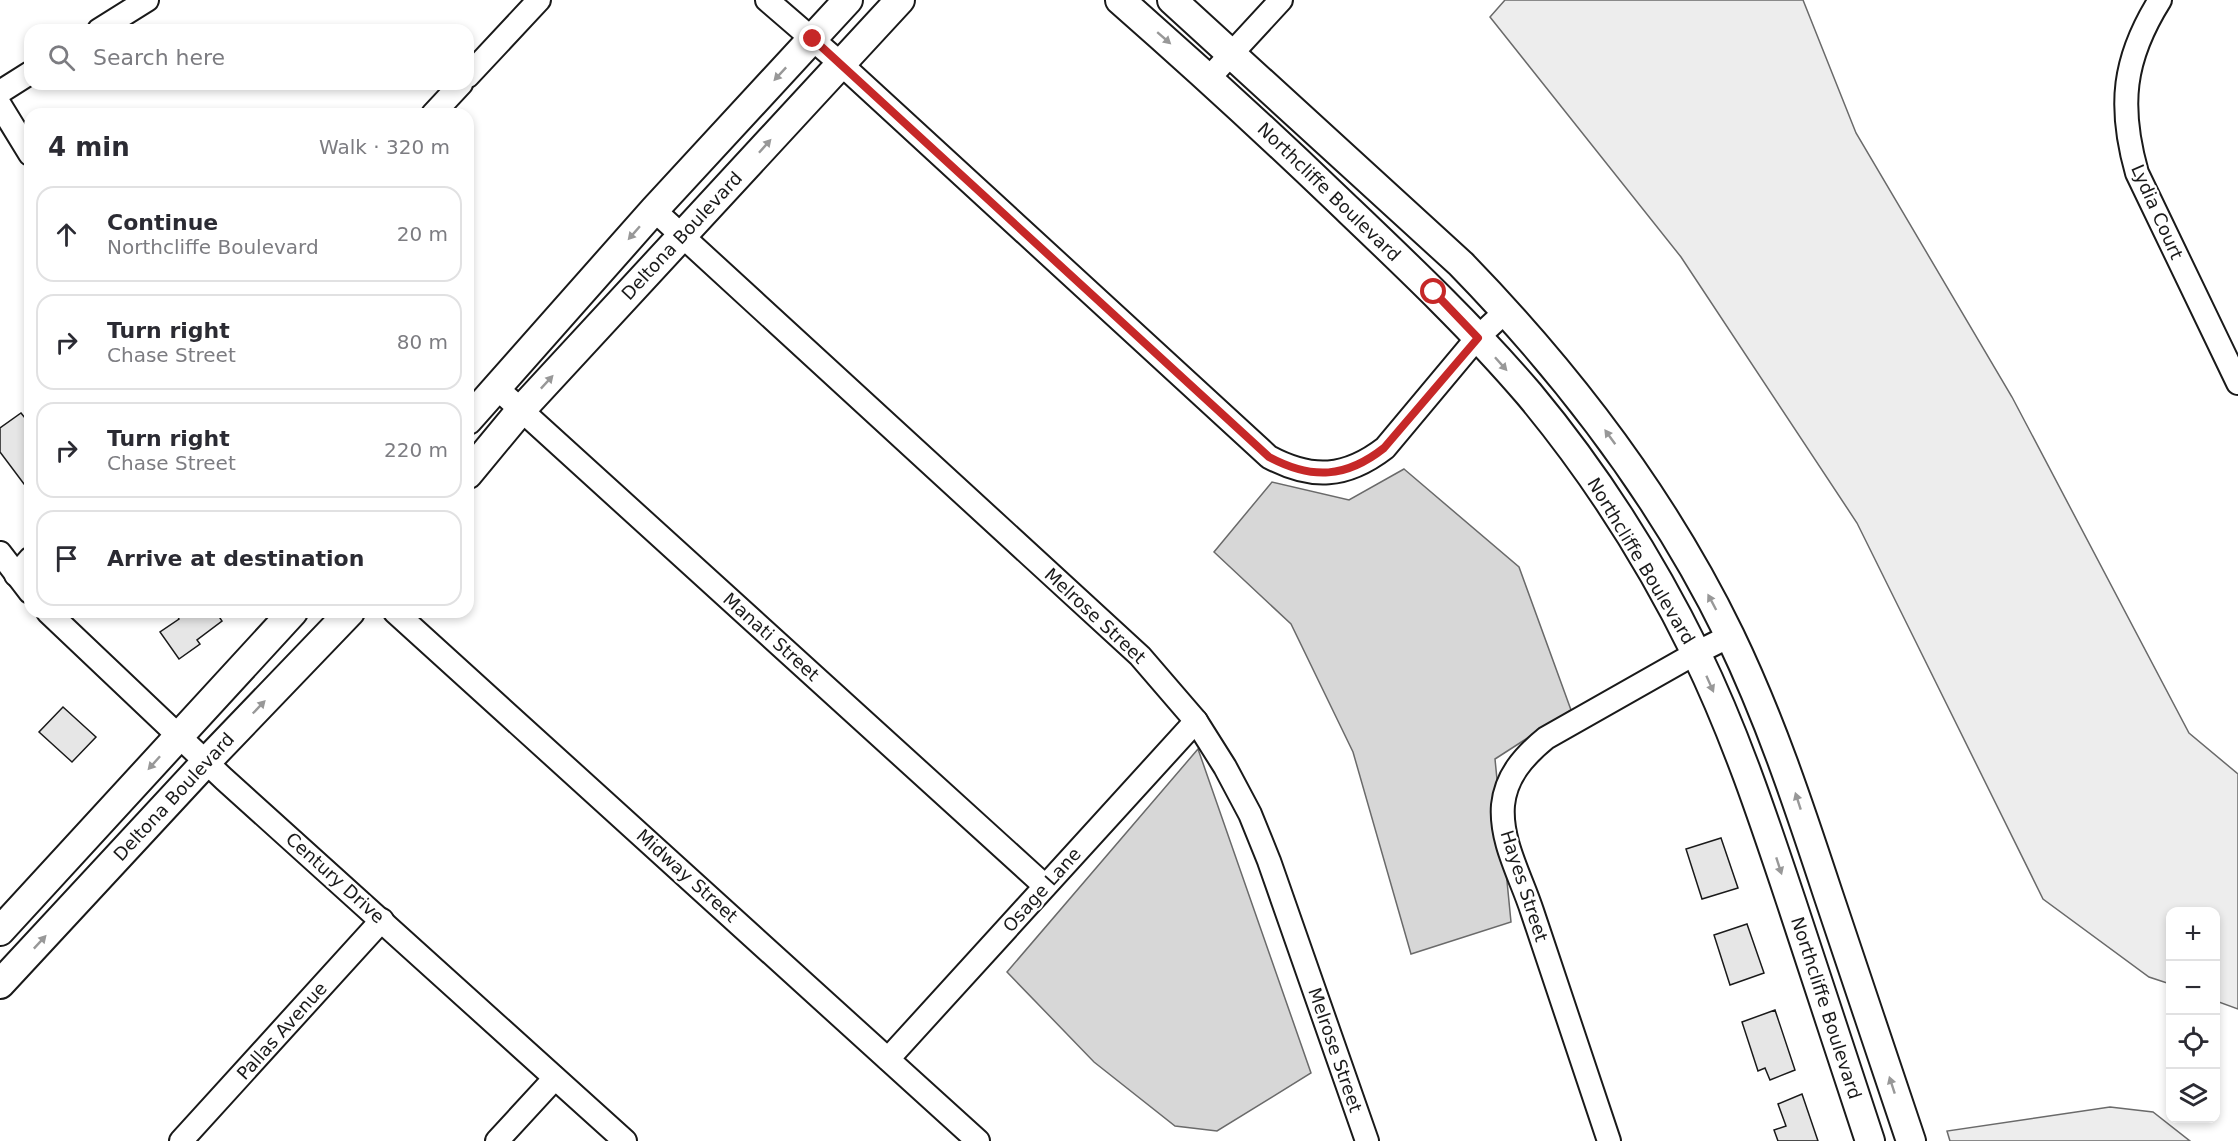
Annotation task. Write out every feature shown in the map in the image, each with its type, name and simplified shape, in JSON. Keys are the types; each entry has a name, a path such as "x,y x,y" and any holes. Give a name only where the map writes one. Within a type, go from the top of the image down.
{"main road":[{"name":"Deltona Boulevard","path":"474,413 654,210 848,0"},
{"name":"Deltona Boulevard","path":"474,467 521,410 900,0"},
{"name":"Northcliffe Boulevard","path":"1120,0 1209,78 1434,292 1529,395 1626,528 1696,653 1727,722 1756,798 1870,1141"},
{"name":"Northcliffe Boulevard","path":"1172,0 1461,264 1559,371 1612,439 1658,507 1702,582 1730,636 1762,708 1792,785 1911,1141"},
{"name":"Deltona Boulevard","path":"0,931 288,618"},
{"name":"Deltona Boulevard","path":"0,984 206,762 344,618"}],"street":[{"path":"109,24 147,0"},
{"path":"474,69 538,0"},
{"path":"767,0 840,63 1269,457 1288,467 1309,473 1334,473 1355,467 1370,459 1384,448 1478,338 1506,311"},
{"path":"1209,78 1281,0"},
{"name":"Lydia Court","path":"2160,0 2145,23 2134,49 2127,81 2125,109 2128,142 2137,173 2238,383"},
{"path":"0,92 24,78"},
{"path":"439,108 455,90"},
{"path":"0,105 24,144"},
{"name":"Melrose Street","path":"654,210 1140,656 1196,721 1225,766 1250,814 1269,861 1367,1141"},
{"name":"Manati Street","path":"497,388 1046,886"},
{"path":"0,554 24,574"},
{"name":"Century Drive","path":"54,618 206,762 625,1141"},
{"name":"Midway Street","path":"402,618 978,1141"},
{"name":"Hayes Street","path":"1609,1141 1509,848 1504,827 1503,806 1508,784 1518,765 1546,738 1730,636"},
{"name":"Osage Lane","path":"888,1059 1196,721"},
{"name":"Pallas Avenue","path":"180,1141 382,920"},
{"path":"497,1141 555,1078"}],"shaded area":[{"path":"1505,0 1803,0 1856,133 2012,397 2189,733 2238,774 2238,1009 2220,1002 2220,907 2166,907 2166,983 2149,977 2043,899 1857,523 1681,257 1490,17"},
{"path":"1404,469 1519,567 1571,710 1495,759 1511,922 1411,954 1353,752 1291,624 1214,552 1272,482 1349,500"},
{"path":"1198,749 1311,1073 1217,1131 1175,1126 1094,1062 1007,972"},
{"path":"2110,1107 2153,1112 2190,1141 1950,1141 1947,1131"}],"building":[{"path":"21,413 24,417 24,484 0,452 0,428"},
{"path":"220,618 222,621 197,640 200,644 179,659 160,632 179,619"},
{"path":"63,707 96,737 72,762 39,732"},
{"path":"1721,838 1738,888 1702,899 1686,849"},
{"path":"1747,924 1764,973 1730,985 1714,935"},
{"path":"1775,1010 1795,1070 1770,1080 1765,1068 1758,1071 1742,1022"},
{"path":"1802,1094 1818,1141 1778,1141 1774,1130 1786,1126 1778,1104"}],"route":[{"path":"813,39 1269,457 1288,467 1309,473 1334,473 1355,467 1370,459 1384,448 1478,338 1434,292"}]}
